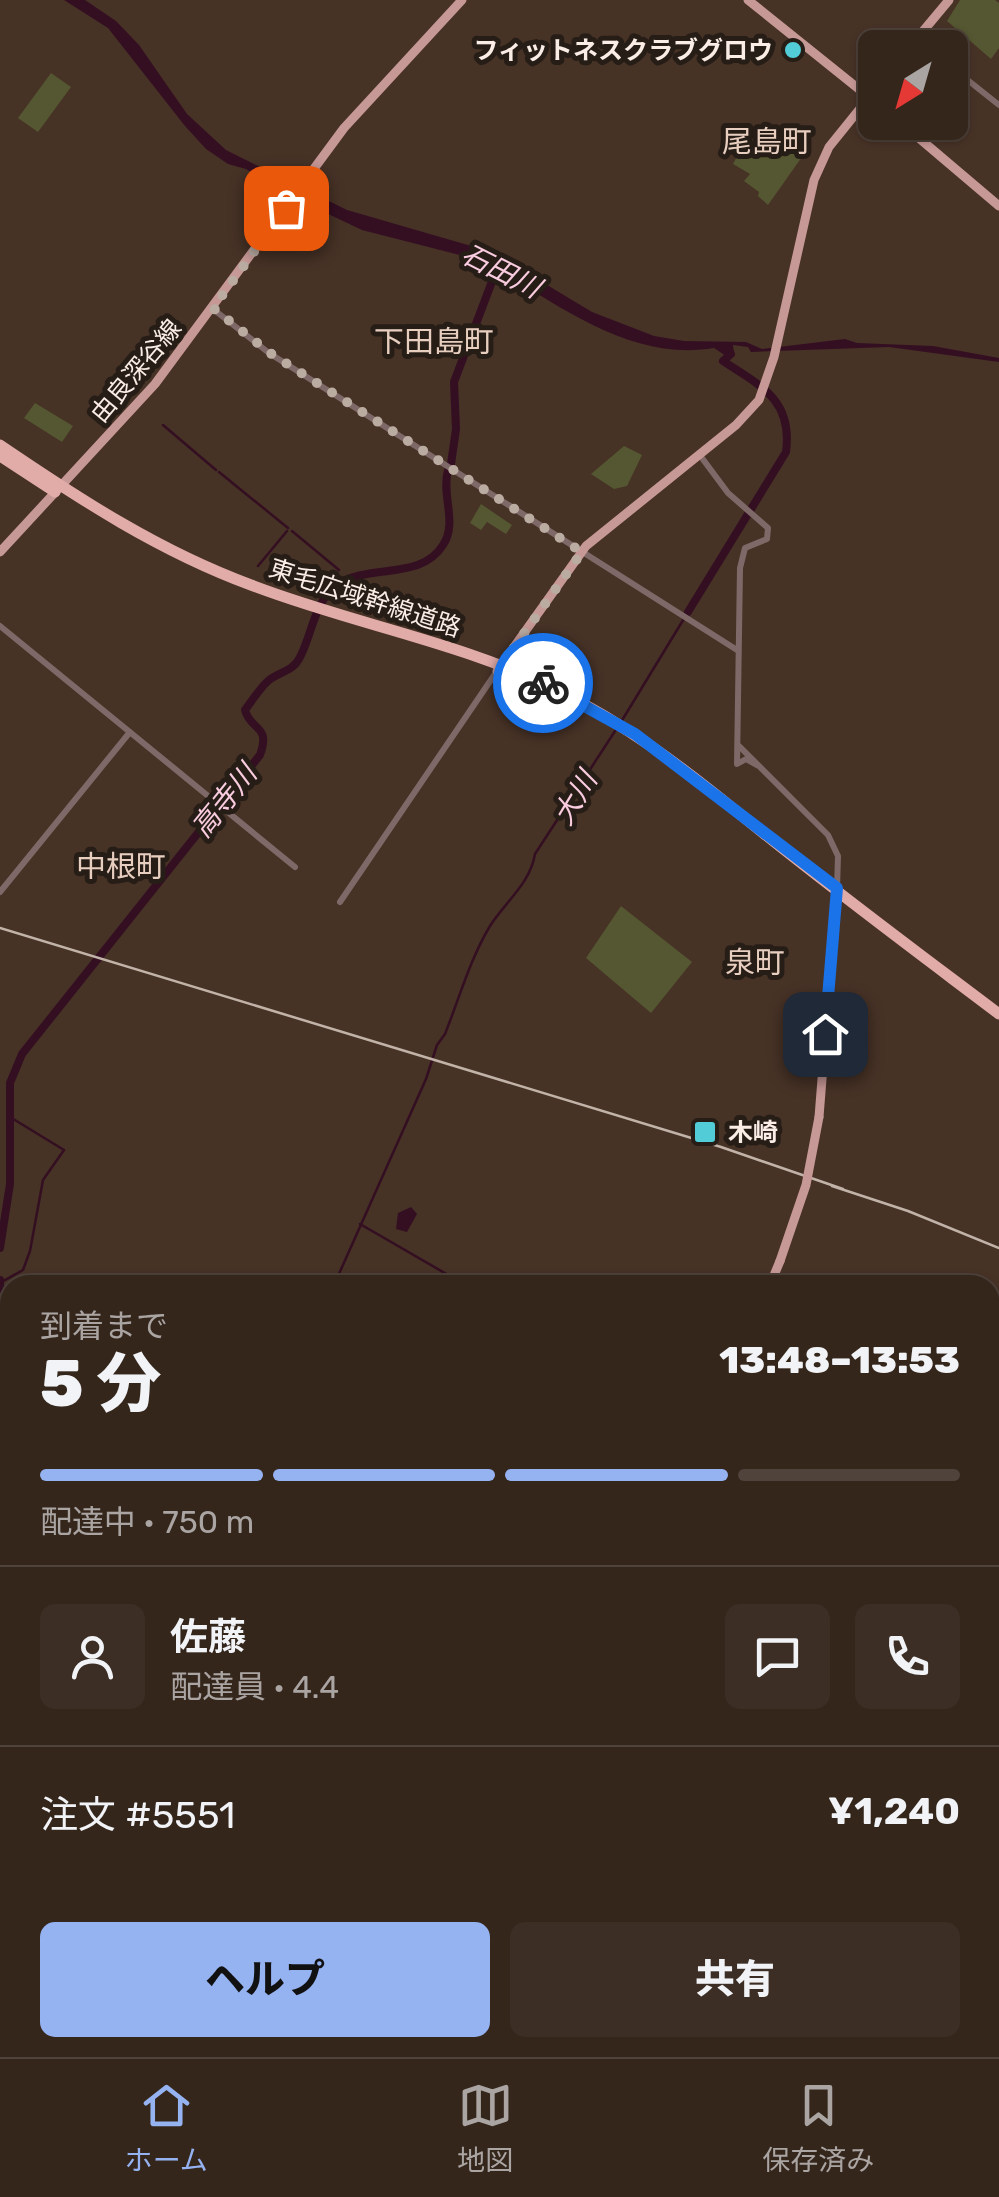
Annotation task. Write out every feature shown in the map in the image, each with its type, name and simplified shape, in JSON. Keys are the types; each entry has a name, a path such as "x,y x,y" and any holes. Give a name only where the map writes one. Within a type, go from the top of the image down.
{"highway":[{"name":"東毛広域幹線道路","path":"0,445 104,523 177,560 242,588 556,689 618,727 978,998 999,1020"},
{"name":"東毛広域幹線道路","path":"0,456 58,489"},
{"name":"東毛広域幹線道路","path":"837,893 999,1020"}],"main road":[{"name":"由良深谷線","path":"0,552 156,384 358,110 462,0"},
{"path":"748,0 858,84"},
{"path":"924,30 949,0"},
{"path":"499,669 582,552 746,416 761,396 774,357 814,180 829,148 858,114"},
{"path":"921,140 999,206"},
{"path":"774,1275 806,1186 819,1117 837,893"}],"street":[{"path":"968,80 999,105"},
{"path":"213,308 270,353 737,650"},
{"path":"699,454 728,493 767,525 768,535 763,542 745,548 741,556 737,650 736,764 746,759 758,765"},
{"path":"0,626 296,867"},
{"path":"340,902 499,669"},
{"path":"0,892 130,732"},
{"path":"737,744 835,844 839,861 837,893"}],"green space":[{"path":"960,0 995,0 999,3 999,48 991,59 968,39 968,30 957,30 947,21"},
{"path":"51,73 71,87 38,132 18,118"},
{"path":"774,136 804,154 768,205 744,181 750,174 733,164 741,149 755,156"},
{"path":"35,403 73,426 62,442 24,418"},
{"path":"624,446 642,455 627,486 614,489 591,474"},
{"path":"481,504 512,525 506,534 487,522 481,530 470,523"},
{"path":"621,906 692,962 651,1013 586,958"}],"water":[{"name":"石田川","path":"64,0 85,0 116,21 139,45 187,114 226,150 347,210 492,252 592,312 654,336 684,341 746,342 762,349 845,339 857,343 933,346 999,358 999,362 889,347 751,352 748,347 733,345 734,355 726,356 714,348 658,347 604,330 487,262 362,230 246,169 228,164 206,149 185,126 108,28"},
{"path":"411,1207 417,1214 407,1232 396,1229 398,1213"}],"waterway":[{"name":"高寺川","path":"451,464 456,429 454,382 499,263"},
{"name":"大川","path":"688,612 786,452 787,434 779,407 761,387 723,361 731,354 728,348"},
{"path":"163,425 216,470"},
{"name":"高寺川","path":"0,1248 10,1184 10,1083 22,1054 260,755 262,733 245,710 268,681 296,663 329,592 350,578 422,563 443,545 449,528 448,470"},
{"path":"219,472 288,528"},
{"path":"258,566 287,531"},
{"path":"292,531 339,570"},
{"name":"大川","path":"621,722 688,612"},
{"name":"大川","path":"338,1275 483,939 523,884 535,854 617,728"},
{"path":"10,1117 64,1150 43,1180 30,1251 23,1270 14,1275"},
{"path":"360,1224 448,1275"},
{"name":"高寺川","path":"0,1280 0,1296"}],"railway":[{"path":"0,928 721,1147 843,1189"},
{"path":"832,1186 908,1211 999,1248"}],"way so far":[{"path":"286,208 213,308 247,338 582,552 501,666 543,683"}],"place":[{"name":"フィットネスクラブグロウ","path":"793,50"},
{"name":"木崎","path":"705,1132"}],"district":[{"name":"尾島町","path":"767,142"},
{"name":"下田島町","path":"434,342"},
{"name":"中根町","path":"121,867"},
{"name":"泉町","path":"755,963"}],"route":[{"path":"543,683 635,734 837,888 825,1034"}]}
